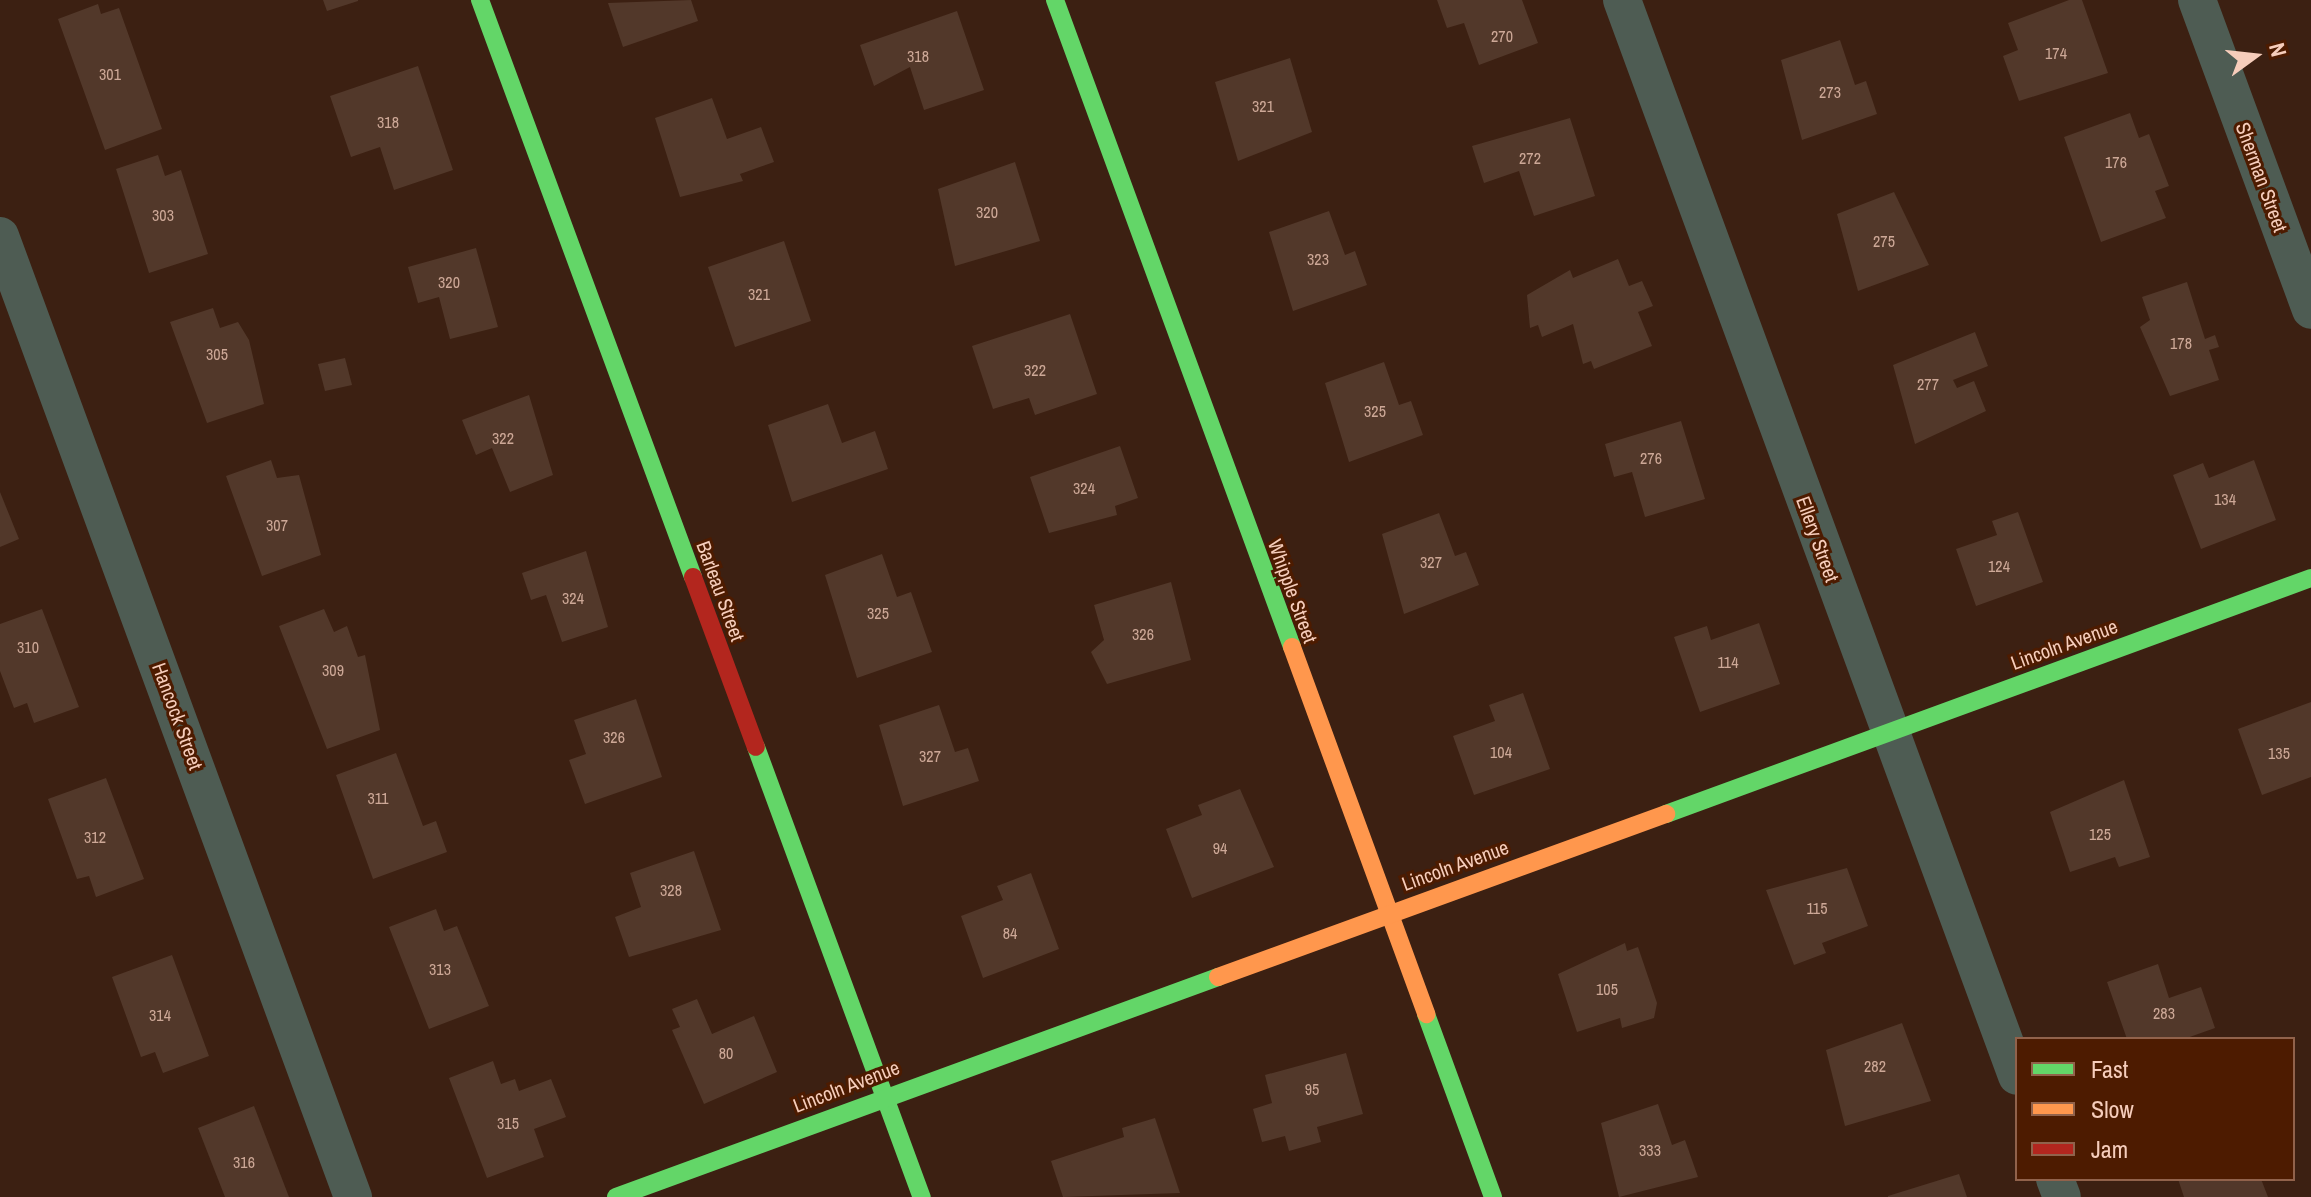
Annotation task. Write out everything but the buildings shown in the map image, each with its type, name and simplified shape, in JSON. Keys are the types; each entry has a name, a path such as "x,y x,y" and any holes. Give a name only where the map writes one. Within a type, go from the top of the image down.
{"street":[{"name":"Barleau Street","path":"480,0 922,1197"},
{"name":"Whipple Street","path":"1055,0 1493,1197"},
{"name":"Ellery Street","path":"1622,0 2015,1071"},
{"name":"Sherman Street","path":"2197,0 2311,310"},
{"name":"Hancock Street","path":"0,236 353,1197"},
{"name":"Lincoln Avenue","path":"616,1197 884,1095 2311,578"}],"traffic: fast":[{"path":"480,0 693,577"},
{"path":"1055,0 1292,647"},
{"path":"1666,814 2311,578"},
{"path":"756,747 922,1197"},
{"path":"616,1197 1218,977"},
{"path":"1426,1014 1493,1197"}],"traffic: slow":[{"path":"1292,647 1426,1014"},
{"path":"1218,977 1666,814"}],"traffic: jam":[{"path":"693,577 756,747"}]}
